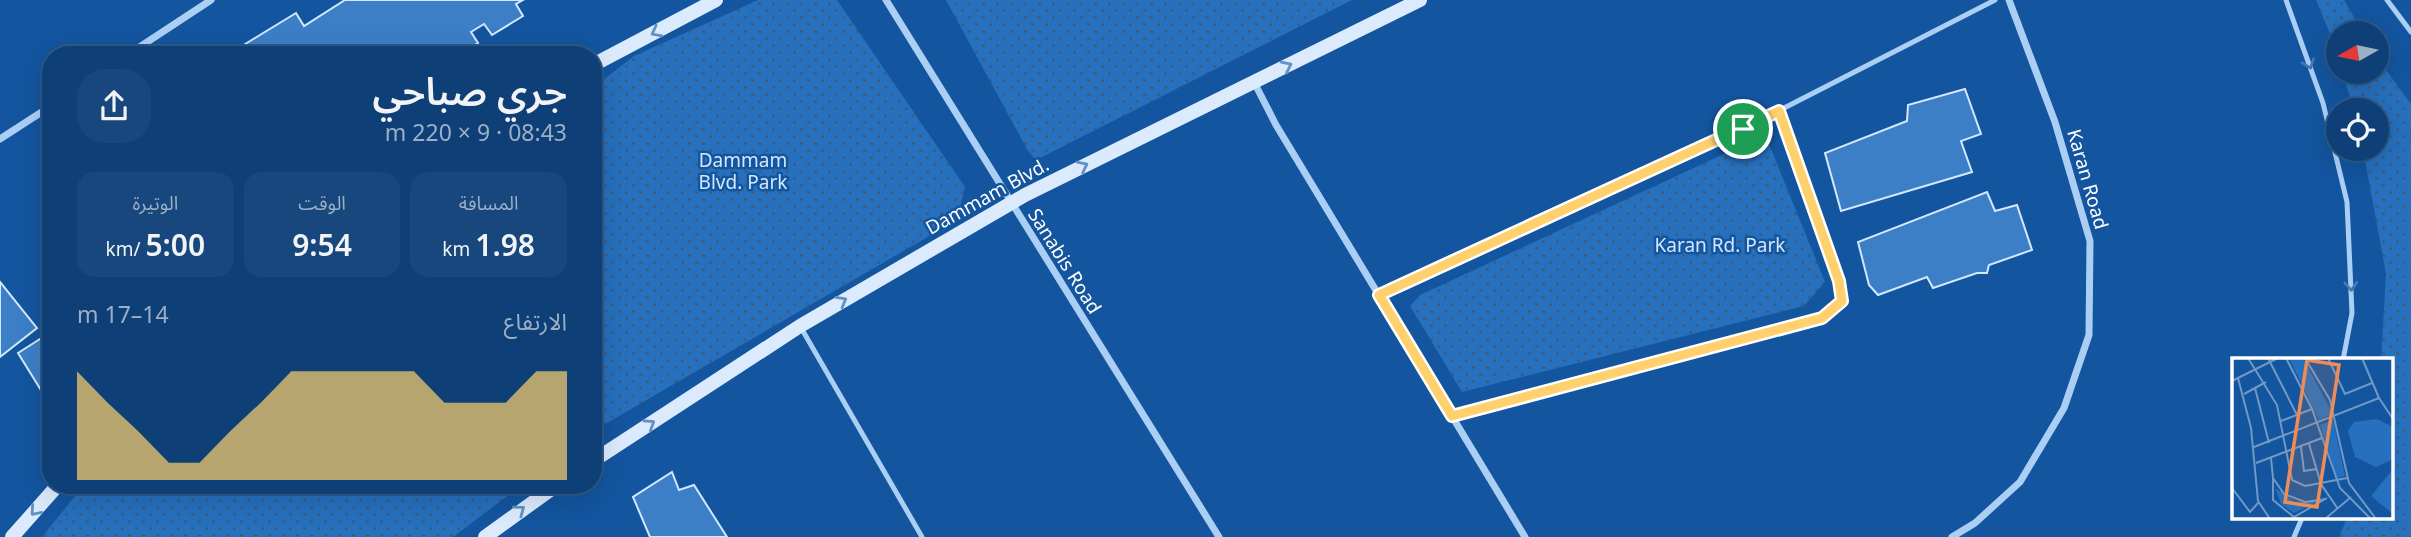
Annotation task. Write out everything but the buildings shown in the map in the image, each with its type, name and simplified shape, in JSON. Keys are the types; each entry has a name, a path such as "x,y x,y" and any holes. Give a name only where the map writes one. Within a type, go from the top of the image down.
{"main road":[{"path":"602,60 716,0"},
{"name":"Dammam Blvd.","path":"602,455 800,326 1010,203 1420,0"},
{"path":"12,537 50,494"},
{"path":"485,537 545,494"}],"street":[{"path":"141,46 211,0"},
{"name":"Sanabis Road","path":"886,0 1219,537"},
{"name":"Karan Road","path":"1952,537 1975,523 2020,482 2064,408 2090,335 2090,241 2054,122 2009,0"},
{"path":"1254,82 1276,125 1525,537"},
{"path":"0,139 42,112"}],"lane":[{"path":"1379,295 1779,111 1995,0"},
{"path":"2286,0 2323,103 2347,202 2352,313 2343,358"},
{"path":"2387,0 2411,32"},
{"path":"1452,416 1822,318 1842,301 1839,281 1779,111"},
{"path":"800,326 922,537"},
{"path":"2294,537 2301,520"}],"green space":[{"name":"Dammam Blvd. Park","path":"758,0 837,0 965,187 957,220 602,426 602,81 634,56"},
{"path":"946,0 1352,0 1036,160 1028,151"},
{"path":"2316,0 2344,0 2356,21 2326,21 2326,24"},
{"path":"2389,74 2411,104 2411,537 2339,537 2346,520 2394,520 2394,358 2381,358 2386,274 2365,161 2389,161 2389,98 2350,98 2346,84 2389,84"},
{"name":"Karan Rd. Park","path":"1756,139 1769,144 1825,282 1804,306 1462,392 1410,306 1420,295"},
{"path":"77,494 510,494 453,537 42,537"}],"route":[{"path":"1779,111 1839,281 1842,301 1822,318 1452,416 1379,295 1743,129 1779,111"}]}
